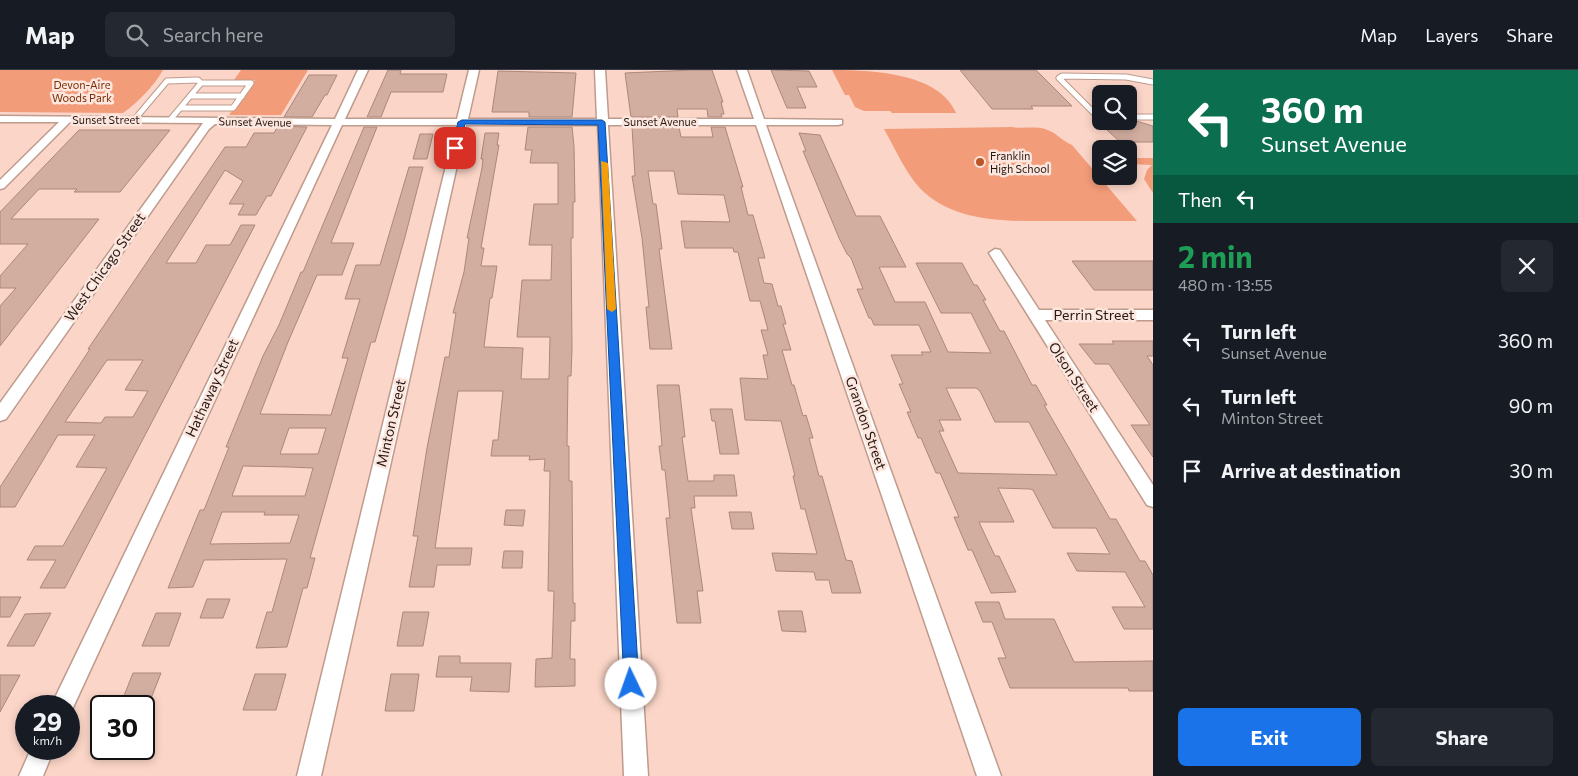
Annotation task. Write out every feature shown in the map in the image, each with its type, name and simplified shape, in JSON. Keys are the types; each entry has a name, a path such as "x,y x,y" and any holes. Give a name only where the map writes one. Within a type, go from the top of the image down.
{"street":[{"name":"Hathaway Street","path":"67,695 362,70"},
{"name":"Minton Street","path":"309,776 474,70"},
{"path":"600,70 636,776"},
{"name":"Grandon Street","path":"742,70 989,776"},
{"name":"Sunset Street","path":"0,119 212,121"},
{"path":"0,186 68,119"},
{"name":"Sunset Avenue","path":"212,121 838,122"},
{"name":"West Chicago Street","path":"0,415 205,127 212,121"},
{"name":"Olson Street","path":"995,253 1034,315 1148,485 1153,500"},
{"name":"Perrin Street","path":"1034,315 1153,315"},
{"path":"31,776 38,760"}],"lane":[{"path":"1092,111 1059,78 1062,76 1126,76 1153,82"},
{"path":"134,120 168,81 198,80 201,82 251,83 233,108 182,108"},
{"path":"170,120 182,108 201,82"},
{"path":"191,96 242,96"},
{"path":"1137,117 1153,117"}],"green space":[{"name":"Devon-Aire Woods Park","path":"0,70 163,70 145,93 123,113 0,112"},
{"path":"241,70 308,70 281,115 229,115 255,80 234,80"},
{"path":"832,70 883,73 919,81 935,89 947,99 956,113 864,111 855,107 849,95 845,95"},
{"path":"1012,127 1045,129 1072,145 1092,168 1092,185 1106,185 1137,221 1023,221 988,219 954,210 939,203 919,187 907,171 884,129"},
{"path":"1137,158 1153,158 1153,193 1144,179 1147,170 1152,165 1137,164"}],"building":[{"path":"388,70 401,70 400,74 447,74 443,92 391,92 381,117 367,117"},
{"path":"712,70 723,102 721,102 724,114 721,114 722,117 708,117 707,109 677,109 678,117 631,117 625,73"},
{"path":"771,70 809,71 817,87 797,87 806,108 787,108"},
{"path":"960,70 1036,70 1072,106 1031,106 1033,109 992,109"},
{"path":"498,71 576,73 572,117 529,117 529,112 492,112"},
{"path":"309,75 337,75 327,95 325,95 312,117 284,117"},
{"path":"1137,121 1153,126 1153,142 1118,140 1107,130 1137,130"},
{"path":"278,126 307,127 271,196 267,196 256,215 238,215 244,204 229,204 243,181 225,170 166,263 196,263 206,245 230,245 241,225 255,225 65,588 40,588 56,560 27,560 35,546 63,546 107,468 76,467 95,435 58,435 15,507 0,507 0,487 90,349 88,349 225,147 246,147 254,133 274,133","holes":["107,360 143,360 125,390 148,391 133,417 105,417 101,423 65,422"]},
{"path":"364,127 377,127 331,243 354,243 342,275 317,275 260,414 331,415 348,358 342,358 360,299 345,299 356,265 380,265 409,167 423,167 375,342 371,342 310,558 315,558 307,588 303,588 287,647 256,648 267,612 272,612 287,559 204,560 193,587 168,588 200,510 204,510 229,447 226,447 263,356 279,325 301,272 303,272","holes":["289,428 326,428 318,454 280,454","243,466 313,468 305,496 232,496","222,512 265,512 264,515 299,515 290,543 210,544"]},
{"path":"528,127 572,127 574,146 575,202 573,202 573,238 571,238 572,348 571,376 568,376 567,446 569,446 569,481 572,481 573,603 575,603 575,621 571,621 570,659 575,659 575,686 535,687 536,659 552,658 554,591 548,591 550,471 544,471 545,459 529,460 530,456 491,456 493,440 498,440 503,391 458,391 435,548 472,548 470,565 437,565 434,587 409,587 418,536 413,536 427,448 445,357 449,357 456,313 453,313 464,272 469,238 467,238 482,168 483,159 481,159 485,133 499,133 497,145 499,145 481,248 484,248 481,266 497,266 492,298 490,298 484,347 523,348 521,379 549,379 550,337 517,337 522,280 551,280 552,245 529,245 534,204 558,204 558,163 530,163 532,150 525,150"},
{"path":"632,127 679,127 681,137 713,137 711,127 725,127 743,187 741,187 748,215 753,215 765,258 758,258 764,283 772,284 778,306 781,306 786,324 783,324 791,350 782,350 792,385 794,385 803,416 806,415 813,438 809,438 819,476 822,476 846,560 852,561 861,593 832,593 829,580 816,580 814,572 776,571 772,553 817,554 805,509 801,509 781,421 745,420 740,378 768,379 763,355 768,355 761,330 768,330 760,301 750,301 738,252 734,252 733,248 685,248 681,221 730,222 724,195 678,194 674,171 648,171 653,204 656,204 662,249 659,249 672,349 650,349 646,307 649,307 642,238 632,176 635,176"},
{"path":"79,130 170,130 120,192 74,192 77,189 39,189 11,219 99,219 0,346 0,306 16,288 0,288 0,276 28,244 0,244 0,212"},
{"path":"799,133 820,135 856,216 880,216 906,267 879,267 895,302 925,302 948,352 991,353 971,313 941,313 916,263 962,263 974,285 977,285 986,300 983,300 1000,331 1004,331 1032,385 1036,385 1047,405 1044,405 1110,519 1116,519 1140,561 1145,561 1153,575 1153,629 1124,629 1112,607 1145,607 1125,572 1077,571 1067,553 1110,554 1096,528 1053,528 1033,490 1030,489 998,488 1014,522 979,522 995,556 999,556 1016,592 991,593 972,550 968,550 954,517 959,517 940,473 936,473 907,412 911,412 899,384 903,384 891,355 923,355 921,352 931,352 919,325 874,325 871,318 869,318 857,289 863,289 851,258 839,238 803,151 806,151","holes":["946,388 976,388 980,391 995,422 1029,422 1057,475 958,473 939,431 944,431 939,420 961,420"]},
{"path":"420,134 433,134 427,159 413,159"},
{"path":"1072,261 1153,261 1153,290 1094,290"},
{"path":"1112,341 1153,341 1153,356 1147,356 1153,365 1153,457 1131,425 1150,425 1109,364 1095,364 1079,344 1114,344"},
{"path":"657,385 679,385 685,437 682,437 688,481 714,481 714,475 734,475 737,496 694,496 695,508 691,508 703,591 697,591 701,623 677,623 666,518 670,518 665,470 662,470 659,446 662,446"},
{"path":"710,409 732,409 739,454 720,454 715,421 712,421"},
{"path":"506,510 525,510 523,526 504,525"},
{"path":"729,512 751,512 754,529 732,529"},
{"path":"504,551 523,551 522,568 502,568"},
{"path":"0,597 21,597 10,617 0,617"},
{"path":"207,599 230,599 223,618 200,618"},
{"path":"975,602 999,602 1005,619 1054,619 1074,662 1153,661 1153,691 1129,691 1128,688 1010,688 998,658 1006,658 992,622 983,622"},
{"path":"778,611 802,611 806,632 782,631"},
{"path":"403,612 429,612 423,646 397,646"},
{"path":"51,613 34,646 7,646 25,614"},
{"path":"156,613 181,613 169,646 142,646"},
{"path":"439,656 460,656 460,663 511,663 509,692 470,691 472,677 436,677"},
{"path":"133,673 161,673 152,695 124,695"},
{"path":"255,674 286,674 276,710 243,710"},
{"path":"391,674 419,674 414,711 385,711"},
{"path":"0,675 20,675 0,712"}],"slow traffic":[{"path":"604,163 612,309"}],"place":[{"name":"Franklin High School","path":"980,162"}],"route":[{"path":"455,148 462,122 602,122 631,684"}]}
